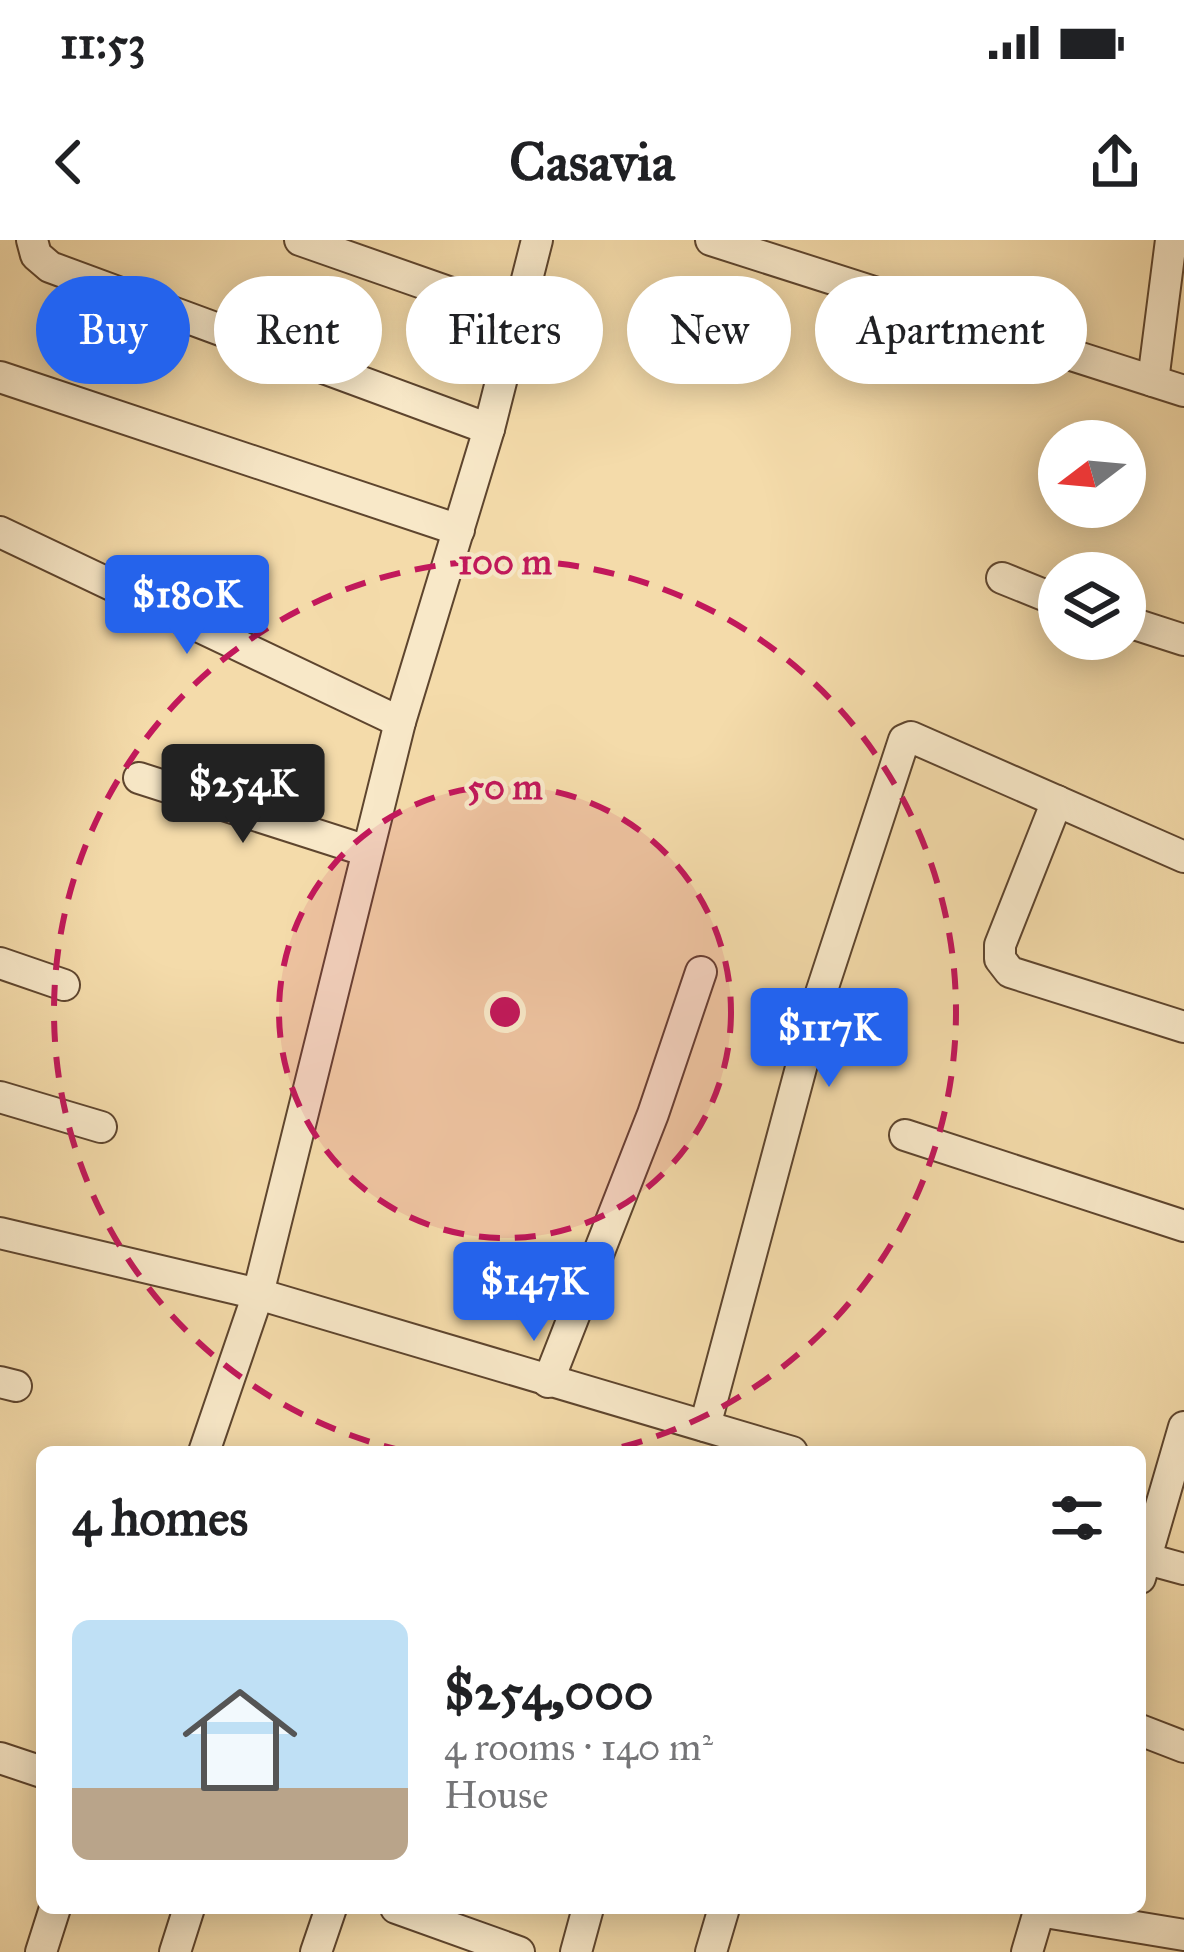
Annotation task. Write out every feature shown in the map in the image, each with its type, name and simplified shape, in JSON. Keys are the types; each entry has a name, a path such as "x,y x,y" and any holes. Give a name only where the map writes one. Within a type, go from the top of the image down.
{"street":[{"path":"32,240 36,255 50,267 489,429"},
{"path":"300,240 406,277"},
{"path":"528,276 537,240"},
{"path":"711,240 791,252 1184,391"},
{"path":"1154,381 1171,240"},
{"path":"0,377 459,530"},
{"path":"206,1446 258,1294 400,722 501,384"},
{"path":"1,535 400,722"},
{"path":"1002,578 1038,593"},
{"path":"1146,628 1184,640"},
{"path":"705,1426 821,993 904,740 911,737 1184,857"},
{"path":"139,778 367,851"},
{"path":"1057,801 1000,945 1000,959 1010,972 1184,1027"},
{"path":"0,963 64,985"},
{"path":"548,1382 653,1114 701,972"},
{"path":"0,1097 101,1127"},
{"path":"905,1135 1184,1226"},
{"path":"0,1233 258,1294 773,1446"},
{"path":"1146,1552 1184,1426"},
{"path":"1146,1565 1184,1569"},
{"path":"1146,1732 1184,1747"},
{"path":"0,1758 36,1770"},
{"path":"41,1952 53,1914"},
{"path":"175,1952 187,1914"},
{"path":"316,1952 329,1914"},
{"path":"412,1914 519,1952"},
{"path":"577,1952 586,1914"},
{"path":"711,1952 722,1914"},
{"path":"1027,1952 1038,1914"},
{"path":"1066,1914 1184,1936 1179,1952"}]}
